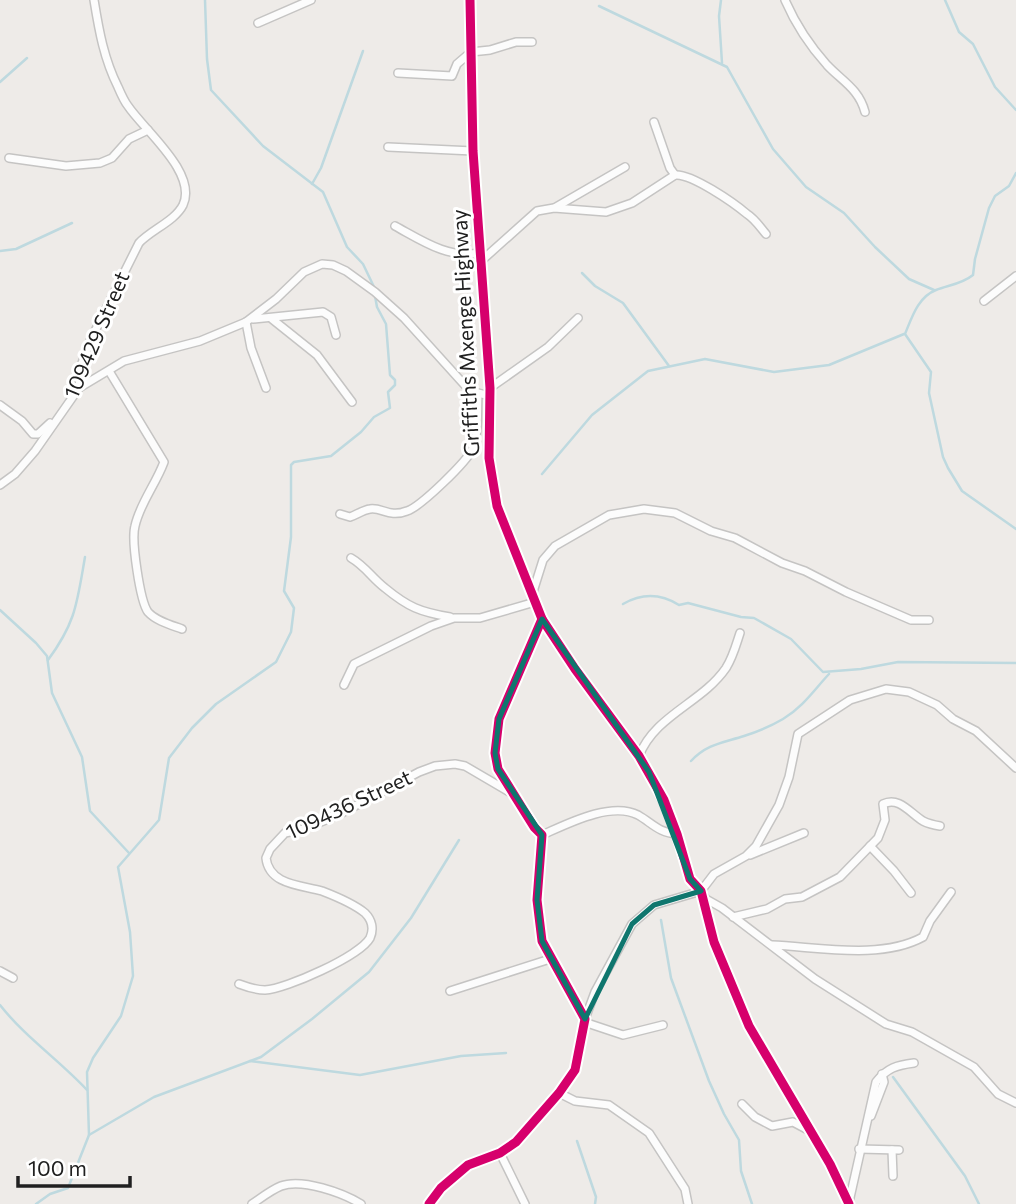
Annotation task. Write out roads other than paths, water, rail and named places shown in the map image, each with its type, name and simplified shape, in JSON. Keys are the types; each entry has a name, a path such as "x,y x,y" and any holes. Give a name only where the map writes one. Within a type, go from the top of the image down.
{"street":[{"name":"109429 Street","path":"0,485 15,474 35,451 79,388 81,366 90,341 131,257 148,233 176,214 184,203 185,188 177,168 128,107 108,66 94,0"},
{"path":"258,23 311,0"},
{"name":"Griffiths Mxenge Highway","path":"470,0 473,151 490,392 489,458 497,506 542,619 639,756 664,800 690,878 701,891 714,942 749,1026 811,1131 849,1203"},
{"path":"785,0 813,48 856,92 864,112"},
{"path":"398,73 452,76 457,64 471,52 491,50 516,41 532,42"},
{"path":"654,122 670,168 676,174 695,179 750,215 766,234"},
{"path":"9,158 66,166 100,163 112,158 129,139 148,130"},
{"path":"388,147 473,151"},
{"path":"554,208 625,167"},
{"path":"395,226 432,246 461,256 480,257 537,211 554,208 606,212 632,203 676,174"},
{"path":"249,321 304,272 322,264 333,265 346,271 387,302 470,391 478,394 490,392 548,347 578,318"},
{"path":"984,301 1016,276"},
{"path":"79,388 124,361 200,341 249,321 323,312 331,317 336,335"},
{"path":"272,319 317,355 352,402"},
{"path":"249,321 251,348 266,388"},
{"path":"108,371 164,462 134,528 134,545 146,609 155,617 182,629"},
{"path":"340,514 350,517 370,509 387,514 399,513 424,501 471,452 476,431 478,394"},
{"path":"0,405 36,434 63,410"},
{"path":"351,558 369,570 384,588 413,608 454,618 480,618 533,599 543,560 555,546 609,515 644,509 675,513 911,620 929,620"},
{"path":"344,685 354,664 432,625 454,618"},
{"path":"542,619 499,719 495,741 495,763 534,827 542,835 537,900 542,941 584,1021 623,1035 663,1025"},
{"path":"639,756 652,732 718,678 734,655 740,633"},
{"path":"746,856 756,846 779,805 789,777 797,734 850,699 886,688 928,699 953,719 976,731 1016,768"},
{"name":"109436 Street","path":"239,984 264,990 292,982 338,961 368,941 371,935 371,923 362,911 324,892 283,880 271,872 266,858 285,833 304,829 338,815 419,772 446,764 455,764 477,772 515,796"},
{"path":"733,917 767,909 785,899 802,897 840,877 878,838 883,828 883,804 888,801 895,802 928,824 940,826"},
{"path":"542,835 589,815 619,810 638,815 661,831 677,834"},
{"path":"429,1204 441,1188 468,1165 500,1153 516,1142 559,1093 575,1070 584,1021 595,992 632,924 653,905 701,891 714,874 746,856 804,833"},
{"path":"870,846 911,893"},
{"path":"701,891 706,899 815,979 886,1024 912,1032 974,1067 998,1094 1016,1103"},
{"path":"772,945 844,951 888,949 923,937 930,921 951,892"},
{"path":"450,991 550,959"},
{"path":"0,971 13,978"},
{"path":"849,1203 876,1082 884,1072 900,1065 914,1063"},
{"path":"884,1072 893,1077"},
{"path":"559,1093 575,1101 609,1105 649,1133 685,1189 688,1204"},
{"path":"742,1104 755,1117 772,1126 793,1122 811,1131"},
{"path":"860,1147 896,1150 893,1176"},
{"path":"500,1153 525,1204"},
{"path":"252,1204 281,1185 300,1184 332,1191 361,1204"}],"waterway":[{"path":"205,0 211,90 263,146 323,192 347,247 363,264 375,289"},
{"path":"721,0 719,16 722,63"},
{"path":"945,0 959,32 973,44 995,87 1016,110"},
{"path":"599,6 727,67 773,149 806,187 844,213 909,279 934,290"},
{"path":"312,184 321,168 363,51"},
{"path":"0,82 27,58"},
{"path":"1016,173 1009,186 995,196 989,208 973,275 925,297 916,308 905,334 931,372 929,393 943,457 948,468 962,491 1016,529"},
{"path":"0,251 16,249 72,223"},
{"path":"582,273 595,286 623,303 669,366"},
{"path":"36,1204 50,1194 68,1188 89,1135 87,1072 93,1058 121,1016 133,976 130,932 118,867 159,820 169,758 192,728 216,704 276,662 291,632 294,608 284,591 291,537 291,465 294,462 331,456 361,432 374,417 390,408 388,392 395,385 395,380 390,375 386,324 377,307 375,296"},
{"path":"542,474 592,415 648,371 705,359 774,372 829,365 904,334"},
{"path":"48,660 70,623 85,557"},
{"path":"623,604 651,596 679,605 688,603 754,618 791,639 823,672 898,662 1016,663"},
{"path":"0,610 47,656 52,693 82,757 90,811 129,853"},
{"path":"691,761 709,747 754,733 783,719 802,704 829,674"},
{"path":"89,1135 154,1097 261,1057 312,1019 369,972 411,918 459,840"},
{"path":"661,920 671,978 709,1081 739,1140 741,1171 752,1204"},
{"path":"0,1005 20,1028 87,1090"},
{"path":"250,1061 360,1075 461,1056 506,1053"},
{"path":"893,1077 965,1176 979,1204"},
{"path":"577,1141 596,1197 595,1204"}]}
